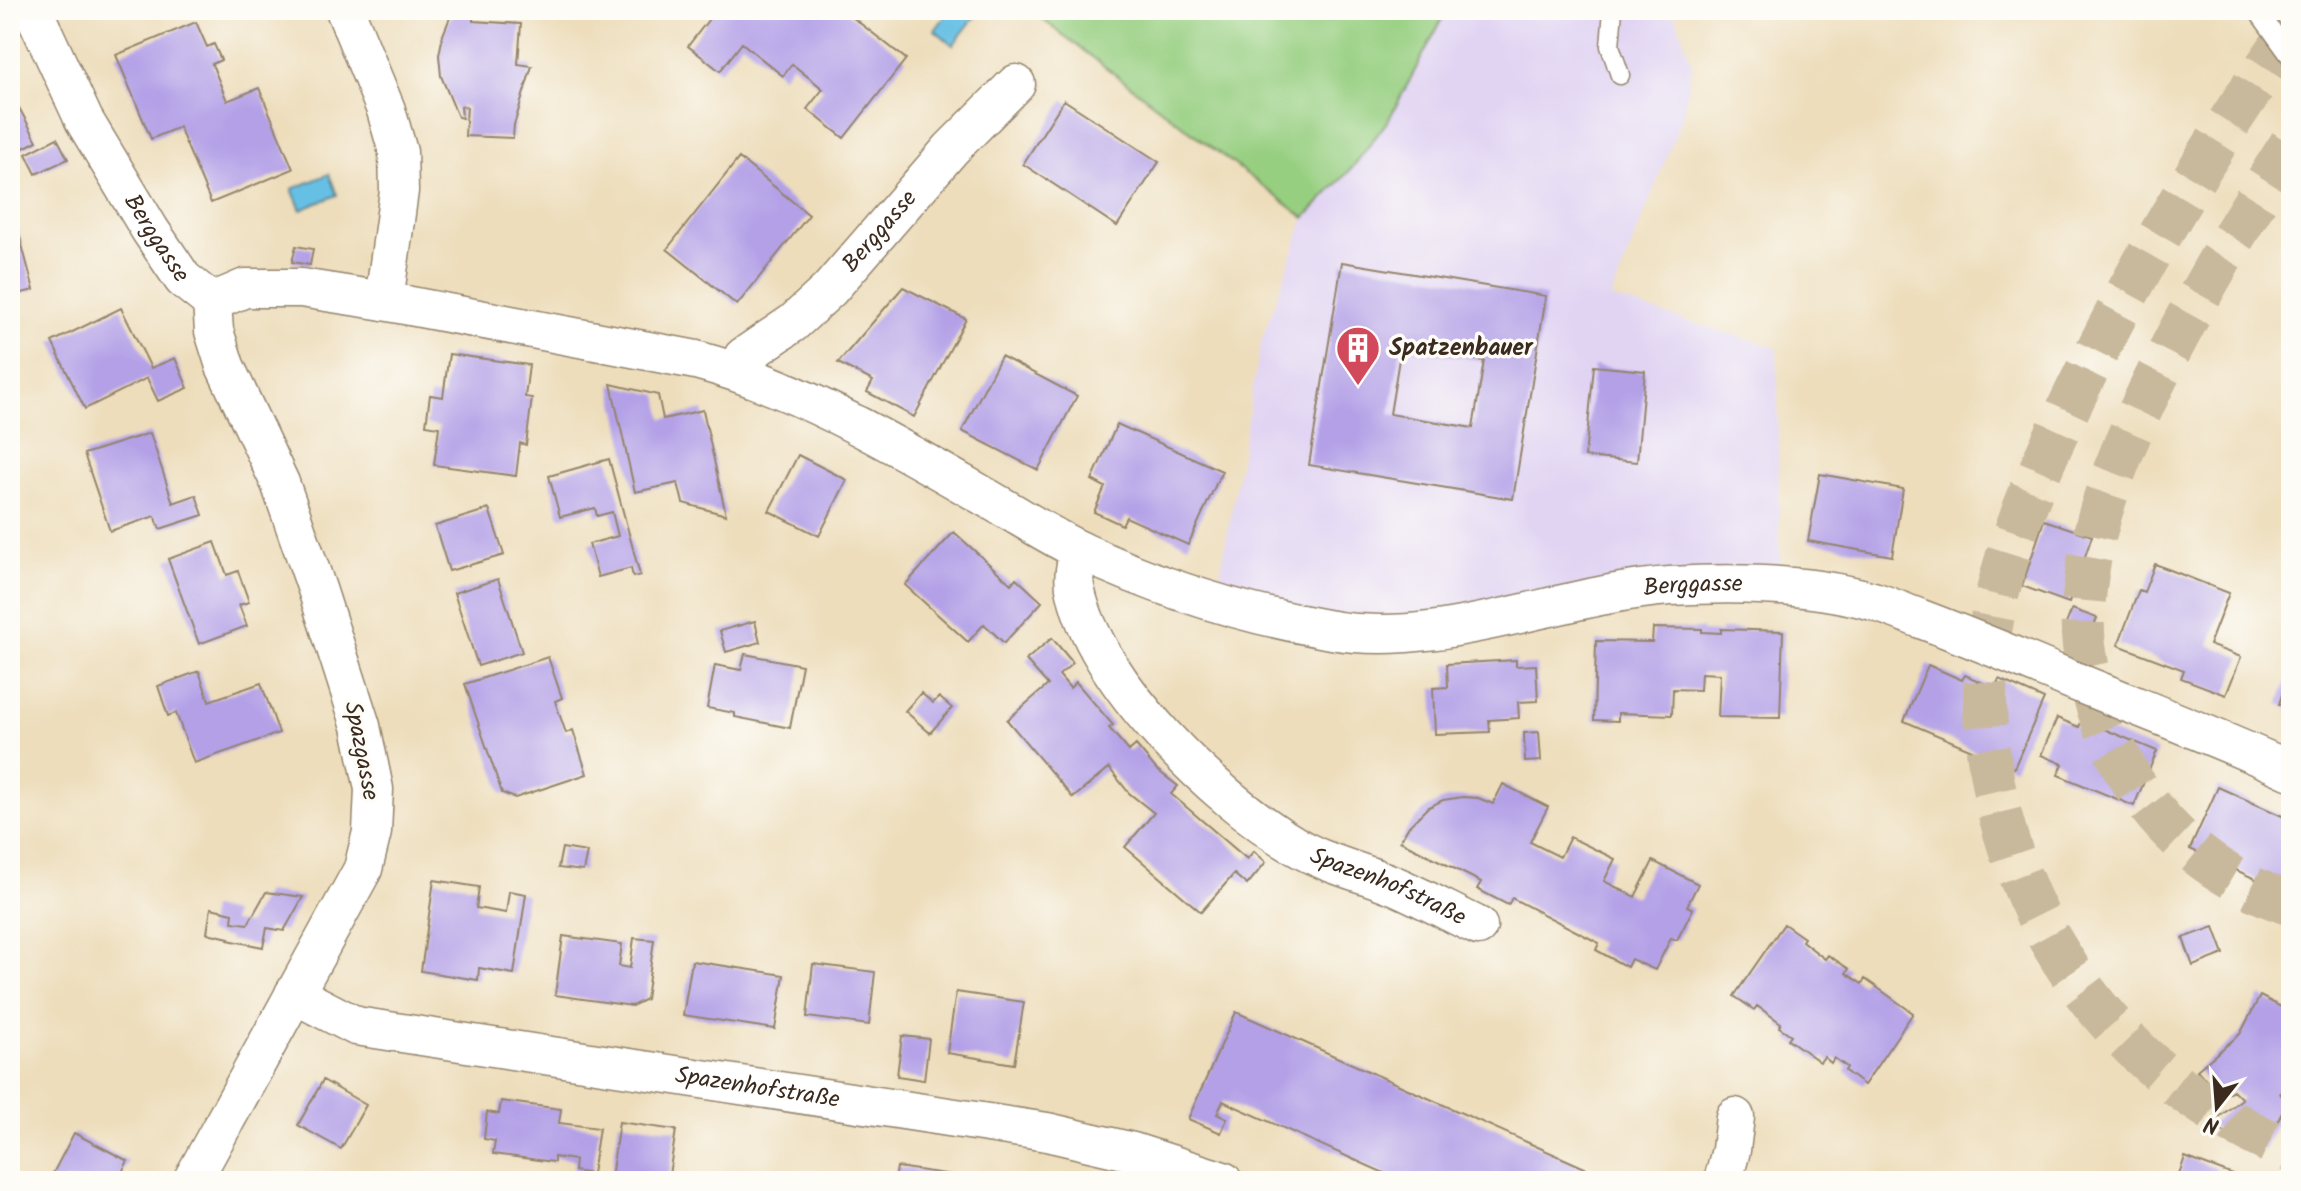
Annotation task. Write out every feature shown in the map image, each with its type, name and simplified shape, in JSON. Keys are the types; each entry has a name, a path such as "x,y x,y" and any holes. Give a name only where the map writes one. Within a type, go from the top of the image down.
{"street":[{"name":"Berggasse","path":"33,10 84,120 150,230 183,279 212,302 245,288 301,288 696,360 737,371 789,393 901,449 1079,550 1129,572 1203,599 1332,631 1393,634 1460,626 1621,591 1670,586 1735,584 1809,588 1873,601 1939,626 2291,771"},
{"path":"345,10 386,110 398,152 399,191 384,301"},
{"name":"Berggasse","path":"737,371 743,357 793,323 829,290 932,171 1016,84"},
{"name":"Spazgasse","path":"192,1181 363,869 372,832 374,789 361,726 317,589 280,483 225,366 214,331 212,302"},
{"name":"Spazenhofstraße","path":"1079,550 1074,572 1076,592 1093,639 1129,695 1175,749 1250,816 1296,847 1395,886 1478,926"},
{"name":"Spazenhofstraße","path":"294,994 356,1026 1047,1132 1133,1152 1223,1181"},
{"path":"1723,1181 1735,1117"}],"lane":[{"path":"1613,10 1610,46 1620,75"},
{"path":"2257,10 2291,57"}],"shaded area":[{"path":"1447,10 1663,10 1676,17 1692,65 1683,115 1611,298 1777,348 1780,573 1416,620 1351,621 1217,594 1261,342 1305,218 1352,168 1389,119"}],"green space":[{"path":"1030,10 1447,10 1389,119 1352,168 1305,218"}],"water":[{"path":"950,10 980,10 953,45 935,30"},
{"path":"329,174 337,195 301,210 292,189"}],"building":[{"path":"453,10 473,10 473,21 521,24 518,64 532,66 513,138 465,136 467,107 461,106 462,118 458,117 441,76 439,55"},
{"path":"716,10 826,10 831,14 835,10 843,10 906,59 844,138 807,109 823,89 792,64 783,76 742,43 720,71 688,46"},
{"path":"196,22 207,47 214,44 221,60 212,64 227,101 259,88 293,169 211,203 179,127 151,139 116,55"},
{"path":"10,91 37,141 10,155"},
{"path":"1064,100 1159,162 1117,226 1023,164"},
{"path":"57,138 68,159 36,174 26,154"},
{"path":"739,158 809,215 737,305 667,249"},
{"path":"14,215 34,290 10,296 10,216"},
{"path":"296,246 313,249 310,265 292,262"},
{"name":"Spatzenbauer","path":"1342,262 1546,296 1513,499 1309,465","holes":["1401,347 1484,361 1473,428 1390,414"]},
{"path":"903,287 966,319 914,417 867,392 873,381 838,363"},
{"path":"121,308 151,368 175,358 188,388 158,401 147,378 85,409 52,342"},
{"path":"449,354 529,365 525,397 532,398 526,445 520,443 516,476 434,465 439,427 426,425 430,395 443,397"},
{"path":"1001,356 1077,396 1038,470 962,431"},
{"path":"1594,366 1645,371 1637,462 1585,457"},
{"path":"611,384 658,395 663,419 703,410 726,515 683,503 678,483 635,492"},
{"path":"1117,424 1222,471 1188,545 1126,517 1122,525 1094,512 1105,487 1092,480"},
{"path":"150,433 173,503 196,495 203,515 160,529 155,516 110,531 84,454"},
{"path":"798,455 847,480 819,536 769,511"},
{"path":"609,459 640,575 633,577 631,568 598,577 589,544 618,536 612,512 597,516 595,508 560,517 549,476"},
{"path":"1820,474 1903,489 1892,556 1808,541"},
{"path":"489,509 504,555 449,571 435,526"},
{"path":"2044,520 2092,536 2069,603 2022,586"},
{"path":"954,532 1011,584 1016,578 1042,602 1004,643 984,624 968,642 905,585"},
{"path":"215,542 227,575 238,571 249,602 239,605 247,626 199,644 168,559"},
{"path":"2155,564 2229,593 2209,645 2241,657 2226,695 2181,678 2184,670 2118,645 2139,590 2144,592"},
{"path":"498,579 522,652 478,666 454,593"},
{"path":"2072,609 2097,618 2087,644 2062,634"},
{"path":"755,621 760,642 726,652 720,631"},
{"path":"1653,628 1702,629 1702,632 1721,633 1721,629 1783,631 1780,718 1718,717 1720,674 1701,673 1700,690 1673,689 1672,715 1618,713 1618,721 1594,720 1596,641 1652,642"},
{"path":"1052,638 1073,663 1059,675 1070,688 1076,682 1113,725 1109,728 1129,751 1136,745 1156,769 1178,786 1171,794 1247,859 1254,851 1266,862 1247,885 1234,874 1201,912 1125,847 1154,813 1129,793 1109,768 1073,798 1007,720 1048,685 1026,660"},
{"path":"745,654 802,665 790,728 707,708 715,665 741,670"},
{"path":"548,657 562,698 555,701 560,716 566,733 573,730 587,774 515,798 502,793 465,684"},
{"path":"1516,660 1516,666 1536,665 1538,701 1518,702 1519,718 1489,720 1490,732 1435,734 1433,688 1448,687 1447,664"},
{"path":"1928,665 1962,680 1965,675 1995,688 1999,679 2044,699 2014,768 1904,721"},
{"path":"2291,670 2291,708 2279,704"},
{"path":"199,671 209,701 261,683 279,733 194,763 176,713 168,716 158,686"},
{"path":"921,693 933,703 939,697 952,708 930,733 905,711"},
{"path":"2057,718 2079,727 2082,720 2157,751 2134,806 2058,775 2063,764 2041,755"},
{"path":"1539,732 1541,761 1525,762 1524,733"},
{"path":"1503,784 1548,807 1530,842 1560,857 1570,837 1615,859 1604,881 1635,897 1653,861 1698,884 1687,906 1693,909 1677,940 1671,938 1655,970 1631,959 1627,967 1596,950 1599,943 1512,898 1508,905 1477,889 1481,882 1400,841 1409,826 1427,808 1443,800 1463,797 1478,798 1493,804"},
{"path":"2218,787 2291,820 2291,888 2288,894 2190,849"},
{"path":"562,848 587,852 583,871 558,868"},
{"path":"434,880 479,887 476,908 506,913 509,891 526,894 514,974 479,968 478,980 421,971"},
{"path":"266,892 303,897 284,931 267,928 263,947 207,933 211,908 233,913 232,922 248,924"},
{"path":"1784,924 1825,959 1828,955 1849,969 1846,973 1862,984 1865,979 1913,1013 1864,1085 1834,1058 1831,1063 1824,1057 1820,1062 1788,1039 1791,1035 1779,1027 1781,1023 1757,1006 1754,1010 1734,996"},
{"path":"2214,927 2224,954 2193,966 2183,938"},
{"path":"563,936 622,944 619,966 630,968 634,938 654,940 646,999 632,1006 555,995"},
{"path":"692,961 784,975 775,1029 683,1015"},
{"path":"813,964 875,972 869,1025 807,1017"},
{"path":"956,992 1024,1002 1014,1064 947,1053"},
{"path":"2260,996 2291,1012 2291,1085 2280,1093 2287,1103 2263,1150 2209,1125 2242,1099 2233,1090 2221,1097 2197,1070 2240,1034"},
{"path":"1236,1012 1614,1181 1391,1181 1393,1177 1223,1101 1217,1114 1227,1119 1221,1133 1188,1119"},
{"path":"902,1036 929,1039 924,1080 897,1076"},
{"path":"323,1080 366,1105 341,1149 298,1125"},
{"path":"501,1101 561,1109 559,1123 599,1128 592,1174 574,1171 575,1160 554,1157 554,1162 493,1154 495,1141 484,1139 487,1112 499,1114"},
{"path":"619,1122 676,1130 668,1181 611,1178"},
{"path":"74,1133 128,1161 117,1181 49,1181"},
{"path":"2185,1157 2249,1181 2177,1181"},
{"path":"897,1167 980,1179 980,1181 895,1181"}],"tunnel":[{"path":"2291,32 2230,121 2173,213 2120,307 2057,432 2019,522 2000,583 1988,647 1985,685 1989,761 2006,836 2033,907 2073,976 2124,1038 2153,1066 2218,1114 2291,1151"},
{"path":"2291,144 2195,303 2129,436 2108,489 2092,544 2083,627 2089,677 2103,722 2123,765 2154,812 2216,868 2291,904"}],"place":[{"name":"Spatzenbauer","path":"1358,387"}]}
